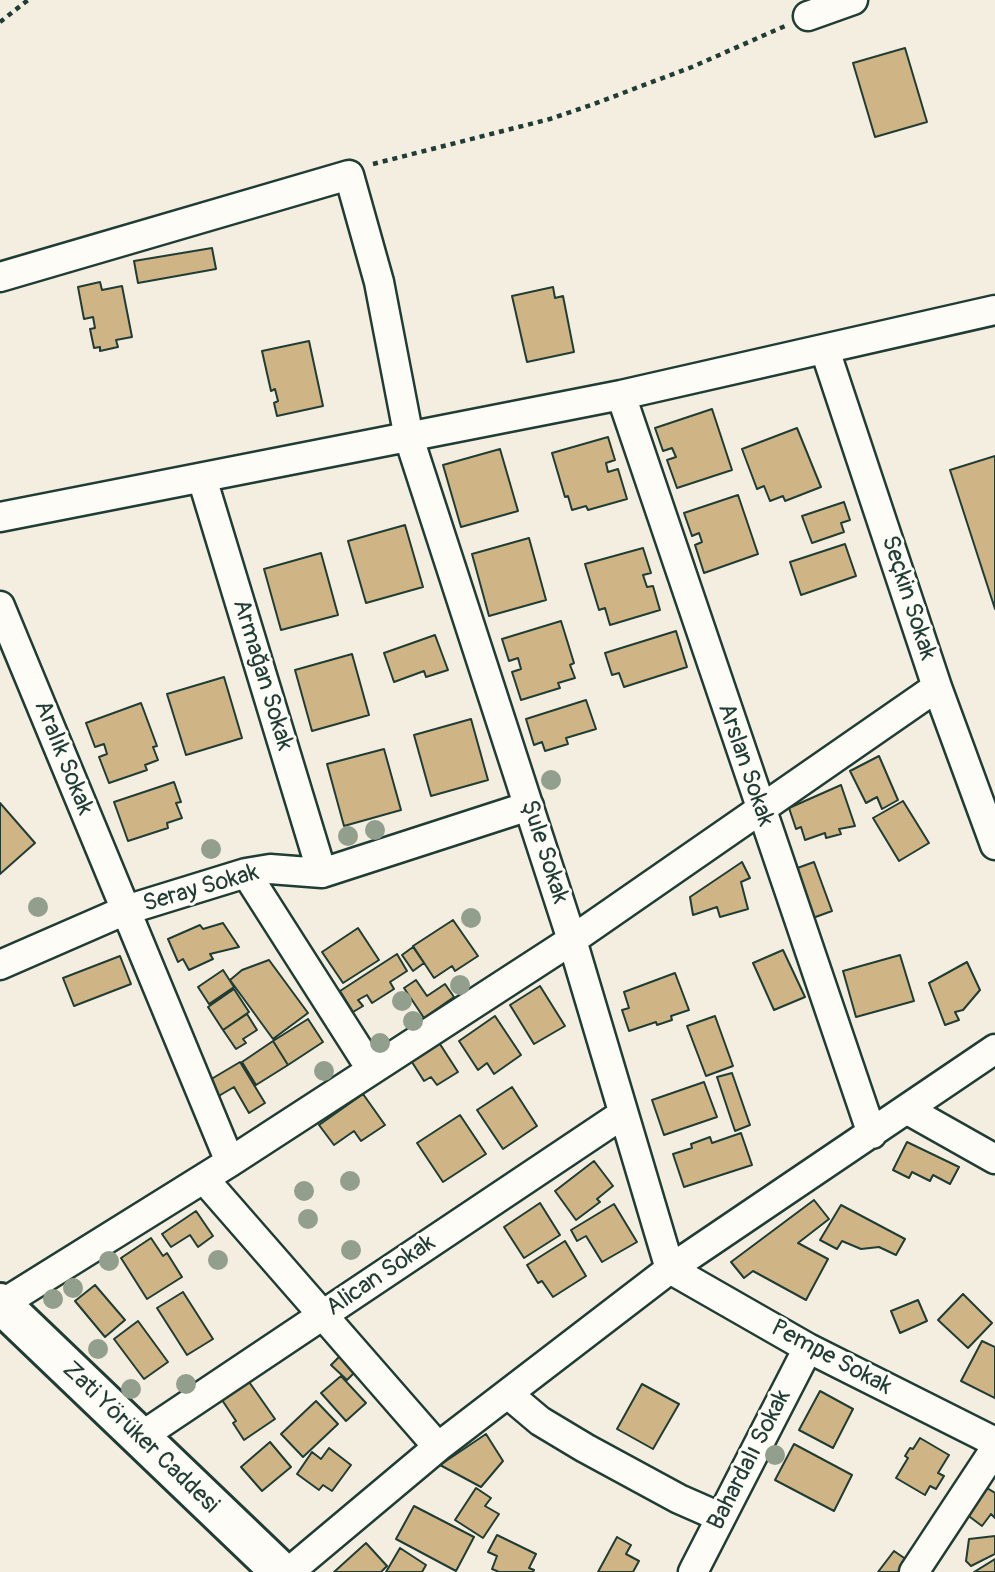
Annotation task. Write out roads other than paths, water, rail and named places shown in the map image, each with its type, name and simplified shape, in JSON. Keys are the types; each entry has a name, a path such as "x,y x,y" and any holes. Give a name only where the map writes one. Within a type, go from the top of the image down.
{"main road":[{"name":"Zati Yörüker Caddesi","path":"1,1303 281,1572"}],"street":[{"path":"808,16 853,0"},
{"name":"Şule Sokak","path":"0,277 349,175 379,282 409,438 572,940 670,1269"},
{"path":"0,517 621,396 995,310"},
{"name":"Seçkin Sokak","path":"825,350 937,687 995,845"},
{"name":"Arslan Sokak","path":"621,396 872,1134"},
{"name":"Armağan Sokak","path":"202,478 322,873"},
{"name":"Aralık Sokak","path":"0,606 230,1162"},
{"path":"1,1303 204,1179 572,940 937,687"},
{"name":"Seray Sokak","path":"0,965 126,911 246,873 270,869 322,873 529,806"},
{"path":"246,873 371,1069"},
{"path":"289,1572 438,1447 670,1269 995,1049"},
{"path":"908,1110 995,1159"},
{"name":"Alican Sokak","path":"139,1438 623,1114"},
{"path":"204,1179 438,1447"},
{"name":"Pempe Sokak","path":"670,1269 808,1348 995,1442"},
{"name":"Bahardalı Sokak","path":"693,1572 808,1348"},
{"path":"508,1394 540,1421 584,1448 679,1499 720,1517"},
{"path":"914,1572 995,1449"}]}
